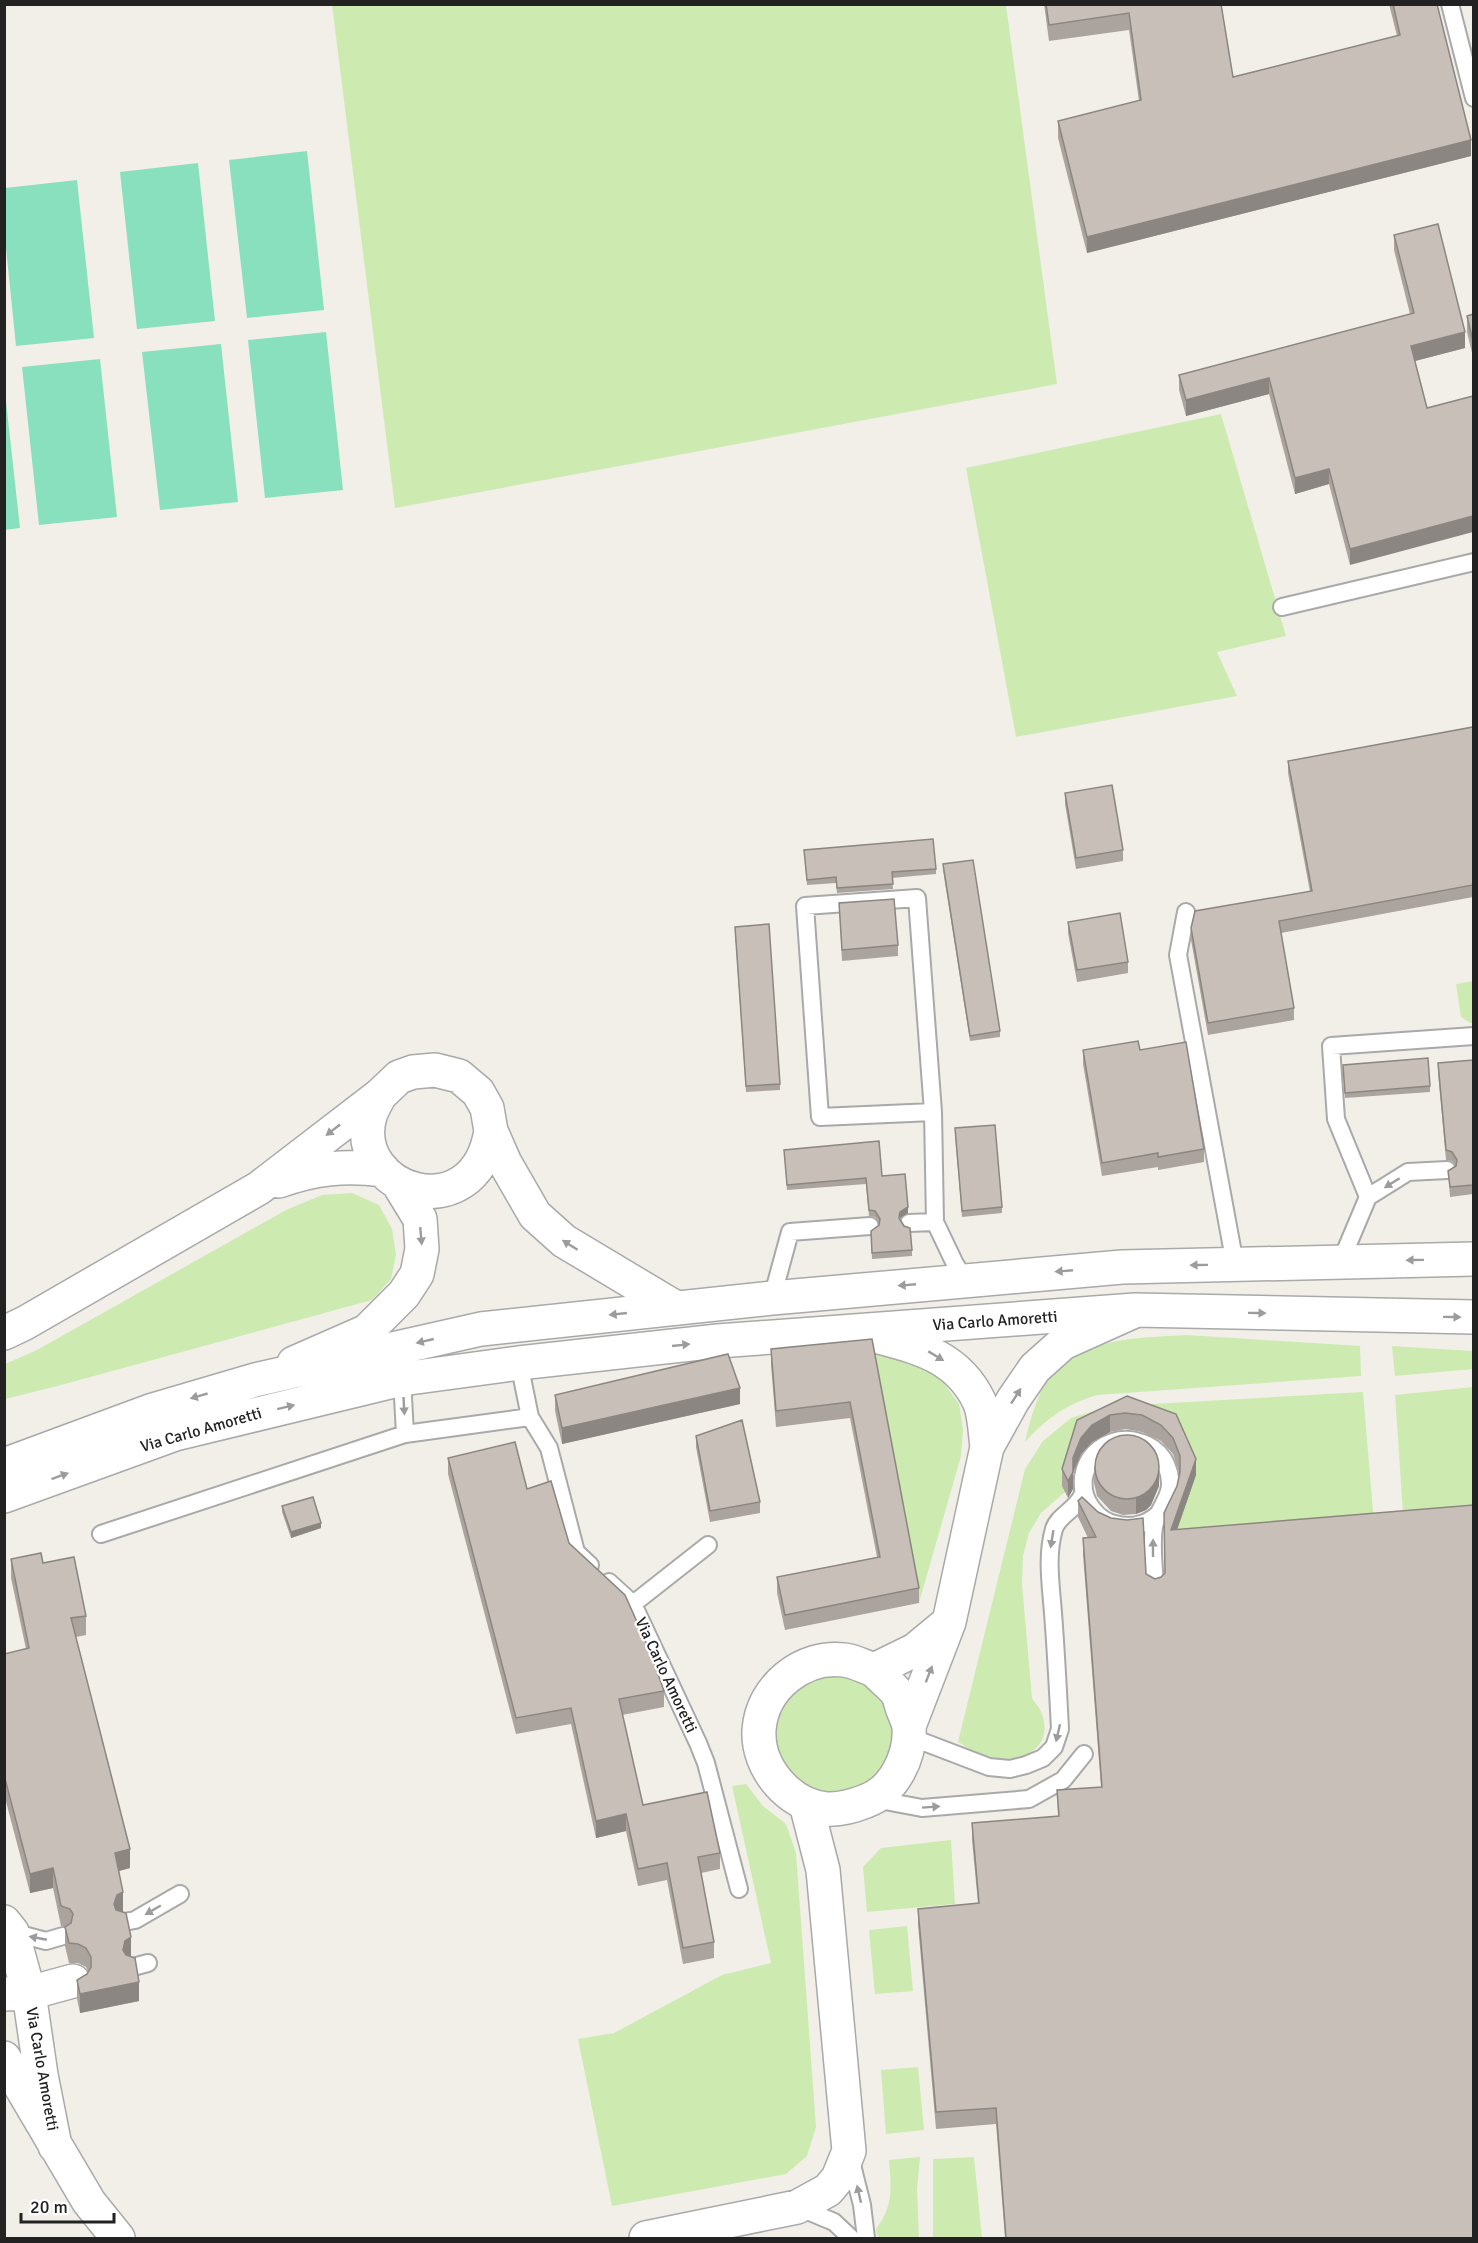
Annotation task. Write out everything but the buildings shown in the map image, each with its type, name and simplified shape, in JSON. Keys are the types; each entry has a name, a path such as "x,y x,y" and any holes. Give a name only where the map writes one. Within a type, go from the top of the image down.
{"street":[{"name":"Via Carlo Amoretti","path":"4,1333 259,1188 380,1095 399,1077 413,1071 435,1070 459,1076 478,1092 487,1108 492,1131 505,1163 535,1215 564,1241 676,1308"},
{"name":"Via Carlo Amoretti","path":"255,1380 367,1330 404,1294 417,1274 422,1249 420,1220 374,1156 368,1137 370,1116 380,1095"},
{"name":"Via Carlo Amoretti","path":"259,1188 304,1171 337,1166 391,1177 418,1191 442,1191 460,1184 477,1170 488,1149 492,1131"},
{"name":"Via Carlo Amoretti","path":"4,1464 153,1410 255,1380 481,1329 965,1279 1122,1267 1473,1259"},
{"name":"Via Carlo Amoretti","path":"4,1496 175,1434 402,1379 519,1363 718,1341 1135,1310 1473,1317"},
{"path":"823,1870 860,1804 894,1780 907,1754 909,1731 949,1622 987,1447 1013,1400 1035,1368 1063,1342 1135,1310"},
{"path":"861,1332 931,1352 960,1372 980,1403 987,1447"},
{"path":"874,1670 915,1650 949,1622"},
{"path":"860,1804 826,1809 806,1804 780,1787 764,1760 759,1730 767,1700 787,1676 814,1662 845,1660 874,1670 898,1694 909,1731"},
{"path":"645,2238 797,2207 828,2190 838,2178 849,2151 823,1870 806,1804"},
{"name":"Via Carlo Amoretti","path":"8,1927 17,1993 41,2075 55,2146"},
{"path":"17,1993 73,1981"},
{"name":"Via Carlo Amoretti","path":"4,2058 89,2202 118,2238"}],"lane":[{"path":"1450,4 1473,98"},
{"path":"1282,607 1473,562"},
{"path":"933,1112 819,1117 805,906 917,898 933,1112 935,1221 955,1264 965,1279"},
{"path":"1186,912 1178,955 1235,1264"},
{"path":"1368,1197 1336,1119 1331,1046 1473,1036"},
{"path":"1341,1262 1368,1197 1408,1173 1447,1170"},
{"path":"909,1223 935,1221"},
{"path":"772,1298 790,1232 870,1226"},
{"name":"Via Carlo Amoretti","path":"519,1363 530,1418 549,1448 576,1552 633,1604 706,1764 738,1889"},
{"path":"402,1379 405,1434"},
{"path":"101,1534 405,1434 530,1418"},
{"path":"909,1731 989,1767 1010,1768 1026,1765 1043,1758 1054,1748 1060,1729 1049,1558 1054,1526 1073,1508 1085,1479 1087,1465 1105,1446 1118,1442 1145,1443 1161,1456 1170,1474 1171,1488 1156,1521 1152,1542 1155,1585"},
{"path":"1085,1479 1089,1505 1097,1515 1109,1523 1122,1527 1136,1526 1149,1521 1163,1507"},
{"path":"633,1604 708,1545"},
{"path":"860,1804 922,1808 1029,1799 1063,1780 1084,1754"},
{"path":"124,1922 135,1920 180,1894"},
{"path":"8,1927 46,1941 63,1936"},
{"path":"849,2151 862,2205 866,2238"},
{"path":"797,2207 834,2222 851,2238"}],"green space":[{"path":"332,5 1006,5 1057,384 395,508"},
{"path":"307,151 324,310 247,318 229,160"},
{"path":"198,163 215,321 137,329 120,172"},
{"path":"77,180 94,338 16,346 5,238 5,188"},
{"path":"326,332 343,490 265,498 248,340"},
{"path":"221,344 238,502 160,510 142,352"},
{"path":"100,359 117,517 39,525 22,367"},
{"path":"4,383 20,528 5,530 4,530"},
{"path":"1221,414 1286,636 1217,652 1237,696 1016,737 966,468"},
{"path":"1473,981 1473,1023 1470,1023 1461,1017 1456,984"},
{"path":"352,1193 379,1205 392,1229 396,1255 391,1279 372,1300 5,1399 5,1364 37,1350 286,1210 322,1195"},
{"path":"1186,1335 1360,1346 1361,1376 1097,1395 1057,1413 1025,1442 1034,1409 1044,1385 1062,1365 1077,1354 1112,1342"},
{"path":"1392,1346 1473,1351 1473,1369 1395,1376"},
{"path":"872,1353 894,1353 920,1363 943,1382 959,1404 963,1429 961,1456 919,1603"},
{"path":"1473,1387 1473,1521 1404,1527 1395,1395"},
{"path":"1363,1392 1374,1523 1168,1541 1196,1475 1176,1430 1127,1413 1077,1436 1065,1492 1041,1513 1029,1533 1023,1556 1022,1584 1032,1698 1042,1714 1045,1727 1043,1737 1031,1753 999,1761 983,1758 958,1742 1025,1469 1043,1441 1071,1418 1101,1409"},
{"path":"834,1676 856,1680 875,1693 888,1712 892,1734 888,1756 875,1775 856,1788 834,1792 812,1788 793,1775 780,1756 776,1734 780,1712 793,1693 812,1680"},
{"path":"746,1784 763,1806 786,1824 796,1853 816,2127 807,2156 786,2174 612,2206 578,2039 614,2033 722,1975 771,1963 732,1786"},
{"path":"951,1840 955,1904 867,1912 863,1867 881,1848"},
{"path":"907,1926 913,1991 875,1994 869,1930"},
{"path":"918,2067 924,2130 886,2134 881,2070"},
{"path":"920,2157 917,2189 919,2238 878,2238 876,2229 889,2204 889,2160"},
{"path":"974,2157 982,2238 933,2238 933,2159"}]}
